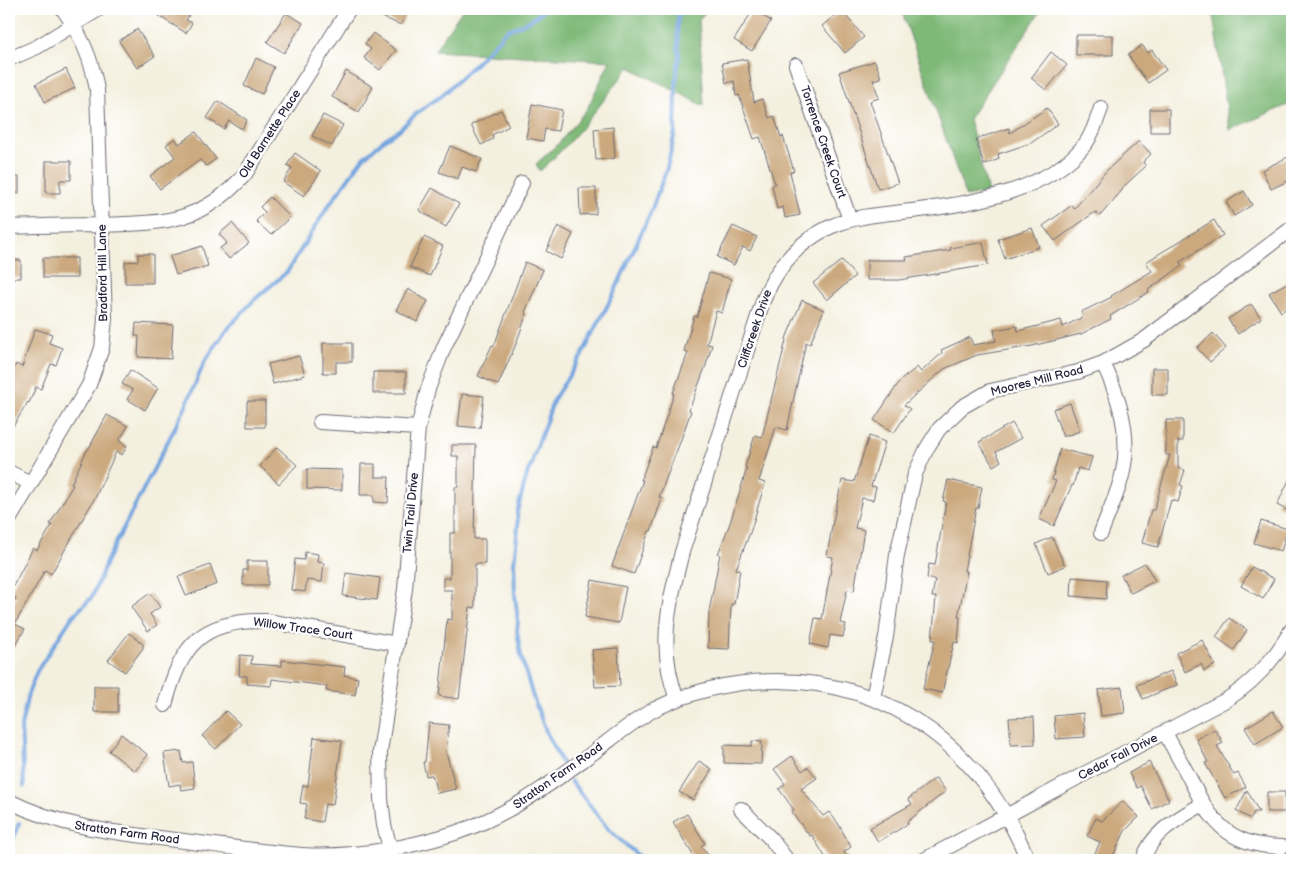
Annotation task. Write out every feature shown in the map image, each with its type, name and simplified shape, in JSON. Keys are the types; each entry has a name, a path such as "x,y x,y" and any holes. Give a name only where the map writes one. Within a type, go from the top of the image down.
{"street":[{"name":"Bradford Hill Lane","path":"9,520 89,385 100,358 105,319 96,81 84,42 63,9"},
{"path":"9,59 37,47 99,9"},
{"name":"Old Barnette Place","path":"9,227 154,223 191,215 214,202 245,174 349,9"},
{"name":"Torrence Creek Court","path":"796,65 850,220"},
{"name":"Cliffcreek Drive","path":"677,699 670,682 665,640 672,591 682,552 763,301 782,265 802,245 830,227 850,220 962,204 1011,190 1044,177 1065,165 1087,142 1101,108"},
{"name":"Twin Trail Drive","path":"391,854 384,825 381,799 380,752 405,589 418,428 428,389 444,347 522,183"},
{"name":"Moores Mill Road","path":"873,698 886,637 897,555 916,474 924,452 935,435 953,414 990,392 1078,372 1103,363 1144,340 1292,228"},
{"path":"1101,533 1121,478 1126,441 1122,418 1103,363"},
{"path":"320,422 418,428"},
{"path":"9,472 30,484"},
{"name":"Willow Trace Court","path":"165,705 181,659 188,649 206,632 229,623 267,622 397,644"},
{"name":"Cedar Fall Drive","path":"924,860 1242,690 1271,662 1292,629"},
{"name":"Stratton Farm Road","path":"9,801 46,817 66,823 169,839 303,855 391,854 459,831 512,808 544,789 630,724 653,710 677,699 698,691 725,685 760,681 822,684 873,698 916,720 944,740 989,788 1006,816 1028,860"},
{"path":"1165,732 1211,817 1230,834 1243,840 1261,845 1282,847"},
{"path":"1143,860 1146,852 1160,833 1172,822 1203,804"},
{"path":"741,809 771,840 787,860"}],"green space":[{"path":"463,9 709,9 699,19 704,106 629,67 576,134 540,171 536,164 559,143 587,109 610,61 434,51"},
{"path":"901,9 1042,9 969,119 988,192 966,197"},
{"path":"1212,9 1292,9 1292,103 1230,130"}],"building":[{"path":"164,9 193,9 186,20 192,23 186,33 159,16"},
{"path":"386,9 408,9 401,25 382,17"},
{"path":"753,10 771,21 752,51 734,40"},
{"path":"841,10 864,37 845,53 822,26"},
{"path":"286,13 303,23 284,53 267,42"},
{"path":"137,29 155,56 137,68 119,41"},
{"path":"373,33 396,50 380,70 364,58 371,49 365,44"},
{"path":"1076,35 1113,35 1113,55 1076,55"},
{"path":"1142,45 1148,53 1152,50 1166,70 1148,83 1128,55"},
{"path":"1051,52 1067,65 1046,90 1031,78"},
{"path":"256,58 274,67 262,94 244,86"},
{"path":"747,59 754,102 762,99 769,118 774,116 781,137 783,136 794,171 790,172 800,215 785,218 783,207 777,209 772,185 775,184 760,137 754,139 739,95 736,96 734,81 726,83 722,63"},
{"path":"875,61 881,78 873,80 879,98 870,101 898,183 878,189 839,72"},
{"path":"66,69 75,88 45,102 36,84"},
{"path":"346,71 373,87 359,112 332,97"},
{"path":"218,101 247,120 242,129 229,121 224,129 207,118"},
{"path":"532,104 562,110 558,131 545,129 543,141 526,138"},
{"path":"1047,108 1058,124 1031,143 998,154 999,159 984,165 976,139 1009,128 1010,133"},
{"path":"1150,109 1169,109 1169,132 1150,132"},
{"path":"501,110 509,126 492,135 493,139 481,145 471,125"},
{"path":"323,115 343,125 332,146 312,136"},
{"path":"613,127 615,158 596,160 594,129"},
{"path":"196,132 216,159 206,166 200,160 160,189 150,176 175,157 166,145 175,138 179,144"},
{"path":"1139,141 1151,154 1143,162 1146,166 1122,188 1100,216 1095,212 1055,241 1043,226 1072,205 1074,209 1107,170"},
{"path":"450,146 482,159 476,172 462,167 458,179 439,172"},
{"path":"295,153 321,171 304,196 283,182 292,168 287,165"},
{"path":"1288,157 1292,166 1292,179 1271,189 1262,170"},
{"path":"46,161 71,161 71,180 60,180 60,193 46,193"},
{"path":"9,177 19,177 19,193 9,193"},
{"path":"432,188 459,204 446,227 419,210"},
{"path":"579,188 596,188 596,214 580,215"},
{"path":"1244,191 1252,205 1234,216 1226,202"},
{"path":"270,197 290,217 271,235 256,221 265,212 260,207"},
{"path":"1214,220 1223,235 1180,262 1182,266 1148,290 1149,292 1110,316 1111,319 1081,334 1032,346 977,355 944,369 904,405 910,409 894,433 874,420 900,381 917,367 921,372 942,353 941,350 970,337 973,345 996,341 994,330 1017,326 1018,331 1061,320 1063,327 1083,317 1081,312 1112,297 1152,271 1146,262"},
{"path":"232,223 249,243 229,259 220,248 227,243 219,234"},
{"path":"558,226 573,234 561,259 546,251"},
{"path":"733,226 757,237 750,251 743,247 734,265 717,257"},
{"path":"1032,228 1039,247 1005,259 998,239"},
{"path":"424,237 443,246 430,276 410,267"},
{"path":"983,243 988,265 899,280 867,280 867,260 907,260 906,257 951,250 950,248"},
{"path":"202,246 208,266 176,275 170,256"},
{"path":"138,254 153,254 153,283 125,283 125,262 138,261"},
{"path":"43,258 77,258 77,278 43,278"},
{"path":"9,260 21,260 21,278 9,278"},
{"path":"842,260 855,276 827,300 813,283"},
{"path":"525,262 543,270 525,312 527,313 516,344 498,385 478,376 492,345 494,346"},
{"path":"709,273 731,279 722,313 716,311 707,344 712,345 706,365 659,497 662,498 651,531 649,531 634,574 612,566 653,447 656,448 688,353 684,351 694,316 697,317"},
{"path":"1292,280 1292,305 1281,312 1269,293"},
{"path":"408,289 428,301 417,322 396,310"},
{"path":"802,300 824,310 810,344 806,342 787,430 776,427 759,481 765,483 751,530 736,569 740,570 734,604 731,604 729,649 708,648 709,612 720,554 718,554 730,523 755,435 762,437 787,336"},
{"path":"1251,304 1261,318 1238,334 1228,319"},
{"path":"136,323 173,325 171,359 138,357 139,336 135,336"},
{"path":"35,329 52,334 49,343 62,348 56,365 51,364 41,389 36,387 29,403 9,433 9,380 16,364 22,367"},
{"path":"1213,333 1226,348 1210,362 1197,348"},
{"path":"323,343 352,343 352,362 336,362 336,373 323,373"},
{"path":"299,356 305,375 273,384 268,364"},
{"path":"1152,368 1168,368 1168,395 1152,395"},
{"path":"130,370 158,388 145,410 127,399 133,390 122,384"},
{"path":"373,372 406,372 406,393 373,393"},
{"path":"462,394 484,396 480,428 458,426"},
{"path":"247,401 265,401 265,427 247,427"},
{"path":"1070,403 1080,431 1063,437 1053,409"},
{"path":"107,415 128,426 119,441 127,446 122,455 116,452 96,496 51,574 45,570 15,624 25,629 9,656 9,612 16,598 9,594 33,548 37,550 52,525 50,524 73,485 71,484 87,450"},
{"path":"1166,420 1183,420 1183,441 1178,441 1178,468 1185,470 1180,485 1183,486 1178,502 1171,500 1158,547 1142,543 1170,455 1166,455"},
{"path":"1012,423 1021,438 996,452 1001,461 993,466 979,442"},
{"path":"869,436 885,442 871,486 876,487 873,500 862,498 855,528 864,530 854,591 847,590 840,623 846,624 843,637 830,635 828,648 810,644 815,618 822,619 833,557 827,556 842,480 854,482"},
{"path":"452,445 476,445 474,539 485,539 485,564 475,564 475,608 470,607 459,699 439,696 447,619 452,620 452,590 443,590 443,578 450,578 450,533 455,533 455,487 458,487 458,456 452,456"},
{"path":"277,447 297,465 279,484 260,466"},
{"path":"1060,449 1092,457 1088,471 1078,468 1073,486 1054,526 1039,519 1056,481 1052,480"},
{"path":"361,464 375,464 375,477 389,477 388,503 374,502 374,495 360,495"},
{"path":"307,469 342,470 342,490 307,489"},
{"path":"1292,474 1292,513 1277,505"},
{"path":"948,480 982,487 964,571 967,571 958,617 960,617 958,643 954,642 942,693 923,689 935,640 932,640 936,597 932,597 935,580 927,578 929,564 935,565 946,502 943,501"},
{"path":"1261,521 1288,529 1281,551 1254,543"},
{"path":"1052,537 1065,566 1048,573 1036,544"},
{"path":"305,552 318,554 317,562 324,563 322,582 307,580 305,592 291,590 295,559 304,560"},
{"path":"247,561 268,561 268,585 243,585 243,570 247,570"},
{"path":"1145,563 1155,581 1131,593 1121,575"},
{"path":"210,565 217,584 186,596 178,577"},
{"path":"1252,567 1274,579 1263,599 1241,586"},
{"path":"346,573 380,578 377,600 343,596"},
{"path":"1072,577 1107,580 1106,599 1071,596"},
{"path":"592,580 626,587 619,623 585,617"},
{"path":"150,593 160,607 150,614 157,625 148,631 131,607"},
{"path":"1229,618 1247,630 1234,650 1216,637"},
{"path":"129,633 143,644 143,648 125,672 108,660"},
{"path":"1202,640 1215,665 1204,671 1201,664 1185,672 1176,653"},
{"path":"618,648 620,686 595,687 592,650"},
{"path":"240,655 252,656 251,664 282,666 282,660 345,667 344,675 358,678 355,695 326,691 327,686 272,679 271,686 247,684 247,676 239,676"},
{"path":"1171,671 1177,685 1143,699 1137,685"},
{"path":"94,686 118,686 118,712 94,712"},
{"path":"1122,687 1125,713 1101,716 1098,690"},
{"path":"226,711 240,724 216,749 202,736"},
{"path":"1273,711 1283,727 1255,744 1245,728"},
{"path":"1083,713 1085,737 1056,739 1054,716"},
{"path":"1034,717 1035,744 1011,745 1009,718"},
{"path":"429,723 449,725 446,752 456,789 437,793 432,775 426,776 423,762 425,762"},
{"path":"1215,729 1223,743 1217,746 1234,775 1238,773 1246,787 1225,798 1205,763 1208,762 1196,739"},
{"path":"121,734 148,755 135,771 109,751"},
{"path":"314,737 342,741 333,805 325,804 322,822 304,819 307,804 300,803 303,785 308,786"},
{"path":"752,741 762,742 761,764 724,763 724,745 752,746"},
{"path":"181,751 183,763 192,762 195,788 181,790 180,784 169,786 164,753"},
{"path":"792,756 802,771 808,767 817,778 801,789 823,816 829,812 838,823 851,847 844,852 849,860 827,860 812,835 810,836 791,812 794,810 779,789 785,784 774,769"},
{"path":"699,761 712,769 693,800 679,792"},
{"path":"1149,762 1169,800 1152,809 1141,786 1137,788 1129,773"},
{"path":"936,778 946,791 907,822 908,824 878,842 870,828 912,804 908,799"},
{"path":"1247,790 1259,812 1254,812 1251,819 1236,811"},
{"path":"1267,792 1285,792 1285,812 1267,812"},
{"path":"1123,801 1139,817 1125,831 1111,860 1092,860 1100,842 1087,836 1096,818 1102,821"},
{"path":"687,814 705,843 701,846 712,860 696,860 673,822"}],"waterway":[{"path":"24,786 21,726 28,694 37,671 72,617 92,597 107,560 185,408 204,363 225,331 254,300 287,272 327,208 363,158 399,130 417,113 442,95 508,29 531,20 545,9"},
{"path":"562,763 547,734 533,697 521,656 517,631 514,563 518,526 517,512 528,471 533,462 554,399 581,357 615,291 652,209 667,168 675,132 676,82 679,57 677,27 679,9"},
{"path":"571,781 608,829 643,860"},
{"path":"9,851 19,823"}]}
